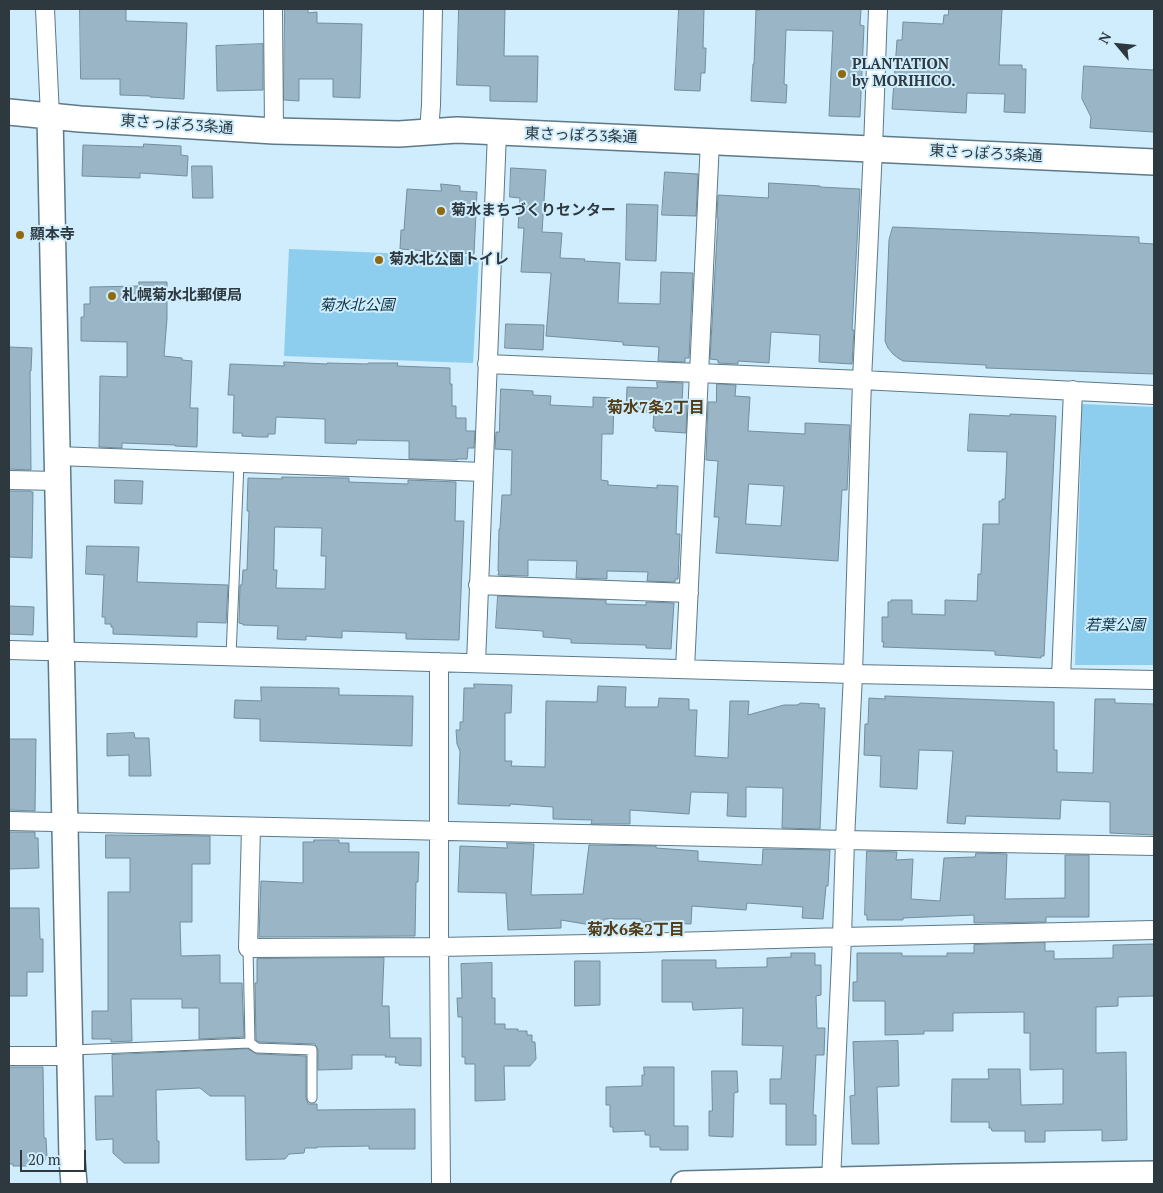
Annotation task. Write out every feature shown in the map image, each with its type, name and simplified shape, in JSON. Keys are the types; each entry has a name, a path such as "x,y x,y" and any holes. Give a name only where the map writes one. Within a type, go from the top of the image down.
{"street":[{"path":"45,9 50,116 60,651 74,1184"},
{"path":"273,9 274,131"},
{"path":"429,131 433,9"},
{"path":"831,1181 853,674 862,380 878,9"},
{"name":"東さっぽろ3条通","path":"9,112 80,119 274,131 399,134 457,130 1154,162"},
{"path":"476,663 497,132"},
{"path":"685,669 710,141"},
{"path":"487,364 1154,394"},
{"path":"1061,678 1073,390"},
{"path":"57,456 483,472"},
{"path":"9,480 58,481"},
{"path":"478,584 689,593"},
{"path":"9,650 853,674 1154,680"},
{"path":"439,662 441,1184"},
{"path":"9,820 251,827 1154,846"},
{"path":"251,827 248,948 439,947 1154,930"},
{"path":"9,1056 70,1053"},
{"path":"684,1184 958,1181 1154,1174"}],"lane":[{"path":"231,656 239,463"},
{"path":"248,948 250,1043"},
{"path":"70,1053 250,1043 257,1048 312,1050 312,1098"}],"green space":[{"name":"菊水北公園","path":"289,249 479,257 473,363 284,356"},
{"name":"若葉公園","path":"1082,404 1154,407 1154,665 1075,665"}],"building":[{"path":"80,9 126,9 126,21 187,23 184,99 120,95 120,79 81,79"},
{"path":"285,9 308,9 308,13 317,12 317,23 362,24 360,98 333,97 333,79 299,79 299,101 284,100"},
{"path":"459,9 505,9 504,56 538,56 537,102 490,101 490,86 457,85"},
{"path":"679,9 704,9 703,48 706,48 705,73 701,73 700,91 675,90"},
{"path":"861,9 860,25 864,26 860,117 829,116 833,31 786,30 784,84 787,85 786,103 751,101 756,10"},
{"path":"949,9 1002,9 999,65 1022,65 1022,69 1026,69 1025,113 1004,112 1005,94 967,93 966,113 892,109 897,40 902,40 903,22 943,24 944,15 948,15"},
{"path":"263,44 263,90 217,91 216,46"},
{"path":"1084,66 1154,70 1154,132 1090,128 1091,117 1082,99"},
{"path":"144,144 181,146 181,155 188,156 187,176 140,173 140,178 82,176 83,145 143,147"},
{"path":"192,166 212,166 213,198 193,198"},
{"path":"511,168 546,170 542,232 562,233 560,258 620,263 618,303 660,304 661,272 693,273 689,358 685,358 685,362 658,361 659,347 546,336 551,273 521,272 524,228 518,228 520,198 510,197"},
{"path":"665,172 698,174 696,216 662,215"},
{"path":"769,183 860,189 852,330 854,330 852,364 819,362 820,335 771,332 769,363 738,361 738,364 718,363 718,360 710,359 718,195 768,198"},
{"name":"菊水まちづくりセンター","path":"441,184 460,186 460,191 477,192 474,254 400,249 401,230 404,230 407,189 441,191"},
{"path":"627,204 658,205 656,261 626,260"},
{"path":"893,227 1139,237 1139,243 1154,244 1154,374 986,368 986,365 903,361 893,354 885,341 889,240"},
{"path":"139,282 167,282 164,356 192,361 190,408 198,408 197,447 122,443 122,448 99,447 100,376 127,377 127,342 81,341 81,317 84,317 84,304 90,304 90,287 139,286"},
{"path":"506,324 544,325 543,350 505,348"},
{"path":"9,347 32,348 30,371 31,470 9,469"},
{"path":"284,362 327,364 398,363 397,366 450,368 452,406 456,406 456,418 466,418 466,431 475,431 474,448 468,448 467,459 409,459 409,441 357,440 356,444 325,443 325,419 276,417 275,434 268,434 268,437 242,436 242,433 233,433 234,395 228,395 230,364 284,366"},
{"path":"657,382 683,383 682,401 687,401 686,433 655,431 655,428 653,428 654,413 626,411 627,387 657,388"},
{"path":"717,384 736,385 735,396 750,397 748,431 805,434 805,423 850,425 847,490 842,490 838,561 716,553 719,517 714,517 718,461 706,460 708,402 716,402","holes":["749,484 784,486 781,526 746,524"]},
{"path":"501,389 533,391 533,395 551,396 550,405 593,407 593,397 614,398 613,434 602,434 601,480 608,481 608,485 657,488 657,485 678,486 676,534 680,534 678,579 675,579 675,582 647,581 648,572 607,571 607,579 576,578 577,561 528,560 528,576 498,575 502,495 511,495 512,450 495,449 496,432 499,432"},
{"path":"970,414 1056,416 1044,656 1041,656 1041,658 995,655 995,651 883,647 882,617 888,617 888,602 891,602 891,600 912,600 912,614 945,615 945,600 977,601 978,574 981,574 983,524 999,524 999,501 1005,499 1007,452 968,451"},
{"path":"282,477 349,478 349,482 408,484 408,480 456,482 455,521 464,521 459,640 406,639 406,633 342,631 342,638 306,636 306,640 277,639 278,626 243,625 239,623 240,585 242,585 243,570 247,570 248,478 282,479","holes":["275,527 322,528 321,556 326,556 325,589 276,588 277,570 274,570"]},
{"path":"115,480 143,481 142,504 115,503"},
{"path":"9,491 33,492 32,558 9,557"},
{"path":"87,546 139,547 137,582 228,585 226,623 197,622 197,637 113,634 113,627 111,627 111,624 105,624 105,617 102,617 104,575 86,574"},
{"path":"498,596 606,600 606,604 646,605 646,602 674,603 671,649 646,648 646,645 571,643 571,639 543,637 543,631 496,628"},
{"path":"9,606 34,607 33,635 9,634"},
{"path":"474,684 512,685 511,713 505,713 505,761 512,761 511,766 545,767 546,701 597,702 598,686 626,687 625,707 658,707 659,698 689,699 689,710 697,710 695,756 728,758 730,701 749,701 748,715 784,705 797,705 801,703 819,704 819,708 825,708 820,829 782,828 783,788 746,787 746,817 727,816 728,793 691,792 689,814 630,810 630,824 591,824 592,820 553,819 553,807 510,804 510,806 458,804 460,751 457,744 456,730 460,730 460,722 463,722 464,688 474,688"},
{"path":"261,687 339,688 339,695 413,696 412,746 260,741 260,719 234,718 235,700 261,701"},
{"path":"885,696 1054,702 1054,750 1057,750 1057,772 1093,773 1095,699 1115,699 1115,703 1154,704 1154,835 1110,833 1110,802 1061,800 1060,819 966,816 965,824 947,823 953,751 919,750 917,789 880,787 881,756 864,755 865,724 868,724 869,698 885,699"},
{"path":"134,733 135,738 149,738 151,776 129,776 129,755 107,756 107,734"},
{"path":"9,739 36,739 35,811 9,810"},
{"path":"9,832 35,832 35,838 38,838 39,868 9,869"},
{"path":"106,835 210,836 210,864 192,864 192,922 180,922 181,956 220,955 220,983 242,983 244,1037 199,1039 199,1008 182,1008 182,999 131,999 132,1041 111,1042 111,1039 92,1039 92,1011 108,1011 108,892 130,892 130,858 106,858"},
{"path":"314,840 339,840 339,843 349,843 349,852 419,852 418,882 416,882 415,936 259,937 261,881 303,883 303,842 314,842"},
{"path":"507,843 534,844 531,895 583,894 589,845 656,846 656,848 698,851 698,861 762,865 763,849 830,850 828,886 826,886 823,919 802,918 803,907 747,903 746,910 692,906 691,924 641,922 641,919 604,919 603,927 561,920 561,928 508,930 506,893 458,892 460,846 507,848"},
{"path":"867,851 897,852 896,860 913,859 911,899 940,901 944,858 975,857 976,853 1007,854 1005,899 1065,898 1065,855 1089,855 1089,917 1046,917 1046,922 974,923 974,915 903,918 903,920 867,920 867,915 865,915"},
{"path":"9,908 39,908 40,939 43,939 43,972 27,972 27,996 9,996"},
{"path":"1045,943 1045,951 1054,951 1054,959 1113,958 1113,945 1154,944 1154,996 1118,997 1118,1006 1096,1007 1096,1053 1126,1052 1127,1140 1102,1141 1102,1130 1045,1131 1045,1142 1025,1142 1025,1131 992,1131 989,1128 989,1122 951,1122 952,1079 989,1079 988,1069 1020,1069 1021,1105 1063,1104 1063,1069 1030,1070 1030,1033 1024,1033 1024,1012 953,1013 953,1031 924,1031 924,1034 885,1035 885,1001 853,1001 853,982 857,982 857,953 947,956 947,953 974,953 974,945"},
{"path":"791,953 815,953 815,965 821,965 821,995 816,996 817,1028 825,1028 824,1055 816,1055 813,1115 816,1115 816,1145 786,1145 786,1104 770,1104 770,1079 781,1079 783,1046 742,1045 743,1008 693,1010 692,1002 662,1002 662,960 716,960 716,968 767,967 767,958 791,957"},
{"path":"384,958 382,1006 389,1006 390,1038 421,1038 421,1066 399,1065 399,1063 395,1063 396,1057 385,1057 386,1055 352,1055 352,1069 318,1070 318,1050 315,1044 259,1042 256,1040 255,983 257,983 257,959"},
{"path":"575,961 600,961 600,1005 575,1006"},
{"path":"492,963 492,998 495,998 495,1024 505,1024 505,1029 527,1031 527,1035 532,1035 532,1042 535,1042 536,1059 530,1066 504,1066 505,1100 475,1101 475,1064 465,1064 465,1057 462,1057 462,1017 458,1017 457,998 462,998 461,964"},
{"path":"898,1041 899,1086 877,1087 879,1144 852,1144 850,1096 855,1095 853,1042"},
{"path":"248,1049 257,1054 306,1056 306,1098 308,1104 317,1104 317,1110 415,1109 415,1149 369,1149 369,1146 317,1147 305,1148 304,1153 289,1154 285,1159 246,1160 245,1096 210,1096 200,1088 156,1090 159,1163 124,1163 113,1153 113,1139 96,1140 95,1096 113,1096 112,1055"},
{"path":"9,1067 43,1067 44,1138 46,1138 47,1157 41,1166 13,1166 13,1164 9,1164"},
{"path":"644,1067 674,1067 674,1126 688,1126 688,1150 660,1150 660,1147 650,1147 650,1135 645,1135 645,1131 613,1132 613,1127 610,1127 610,1105 606,1105 606,1087 642,1086"},
{"path":"712,1071 737,1071 738,1092 734,1093 733,1137 709,1136 709,1111 712,1111"}],"place":[{"name":"PLANTATION by MORIHICO.","path":"842,74"},
{"name":"菊水まちづくりセンター","path":"441,211"},
{"name":"顯本寺","path":"20,235"},
{"name":"菊水北公園トイレ","path":"379,260"},
{"name":"札幌菊水北郵便局","path":"112,296"}],"district":[{"name":"菊水7条2丁目","path":"656,408"},
{"name":"菊水6条2丁目","path":"636,930"}]}
